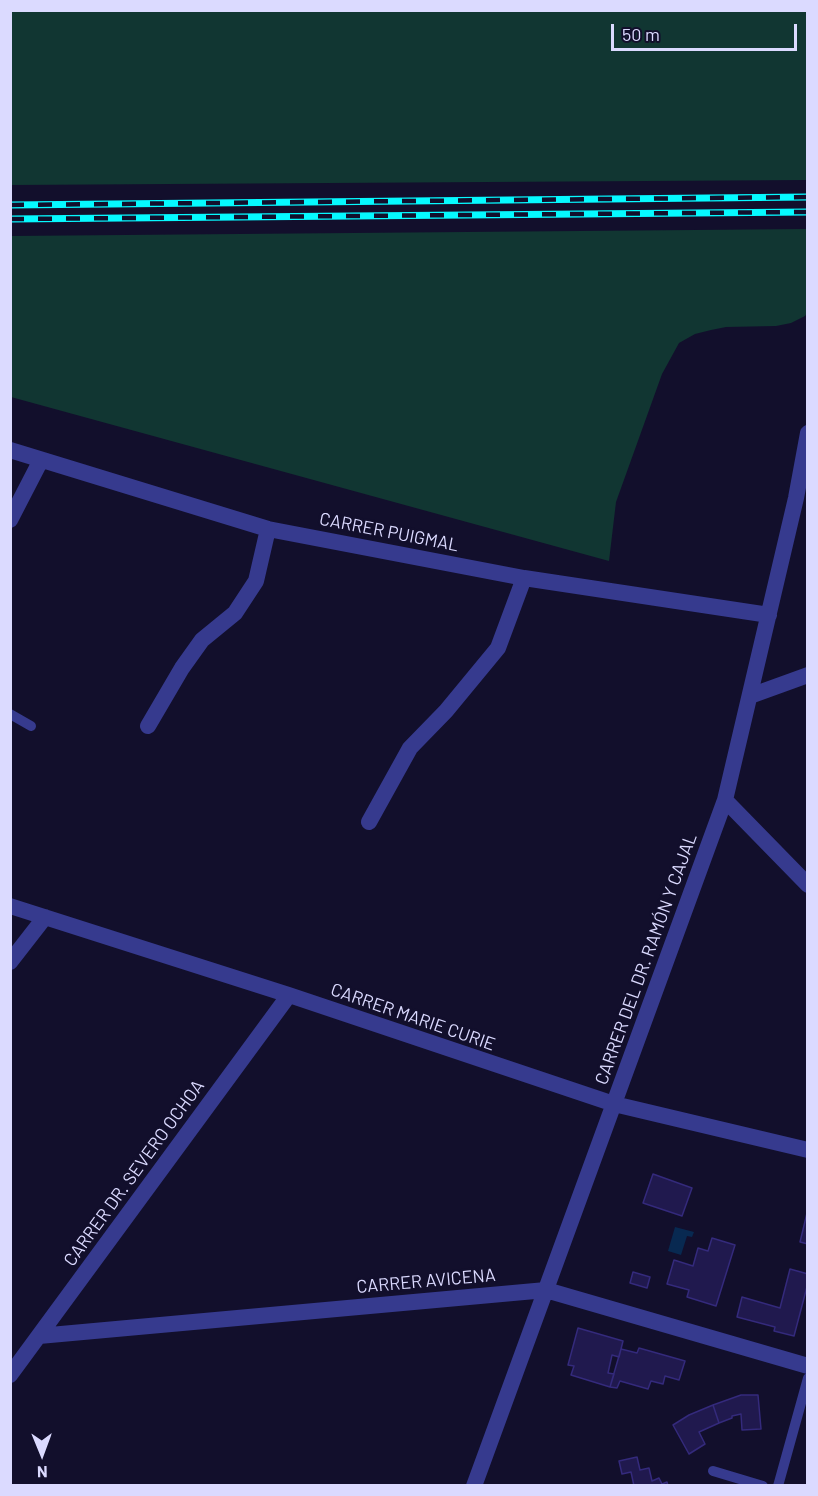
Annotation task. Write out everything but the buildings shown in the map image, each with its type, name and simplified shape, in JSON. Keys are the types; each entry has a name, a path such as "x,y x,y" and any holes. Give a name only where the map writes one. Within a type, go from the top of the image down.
{"street":[{"name":"CARRER DEL DR. RAMÓN Y CAJAL","path":"474,1485 725,800 769,615 802,504 807,432"},
{"name":"CARRER PUIGMAL","path":"10,450 268,529 524,578 769,615"},
{"path":"10,520 41,459"},
{"path":"148,726 182,668 202,640 235,613 256,581 268,529"},
{"path":"369,822 410,748 446,711 498,648 524,578"},
{"path":"750,696 807,675"},
{"path":"725,800 807,885"},
{"name":"CARRER MARIE CURIE","path":"10,906 289,995 614,1104 807,1150"},
{"path":"10,962 45,917"},
{"name":"CARRER DR. SEVERO OCHOA","path":"10,1375 289,995"},
{"name":"CARRER AVICENA","path":"39,1336 546,1290 807,1366"}],"lane":[{"path":"10,714 31,726"},
{"path":"778,1485 807,1378"},
{"path":"713,1471 763,1485"}],"green space":[{"path":"10,11 807,11 807,180 11,185"},
{"path":"807,229 808,312 805,316 791,323 776,326 726,327 711,330 695,334 679,343 662,374 616,502 609,561 11,397 11,236"}],"water":[{"path":"675,1227 694,1232 692,1237 687,1236 681,1255 668,1251"}],"railway":[{"path":"10,205 808,197"},
{"path":"10,219 808,212"}]}
